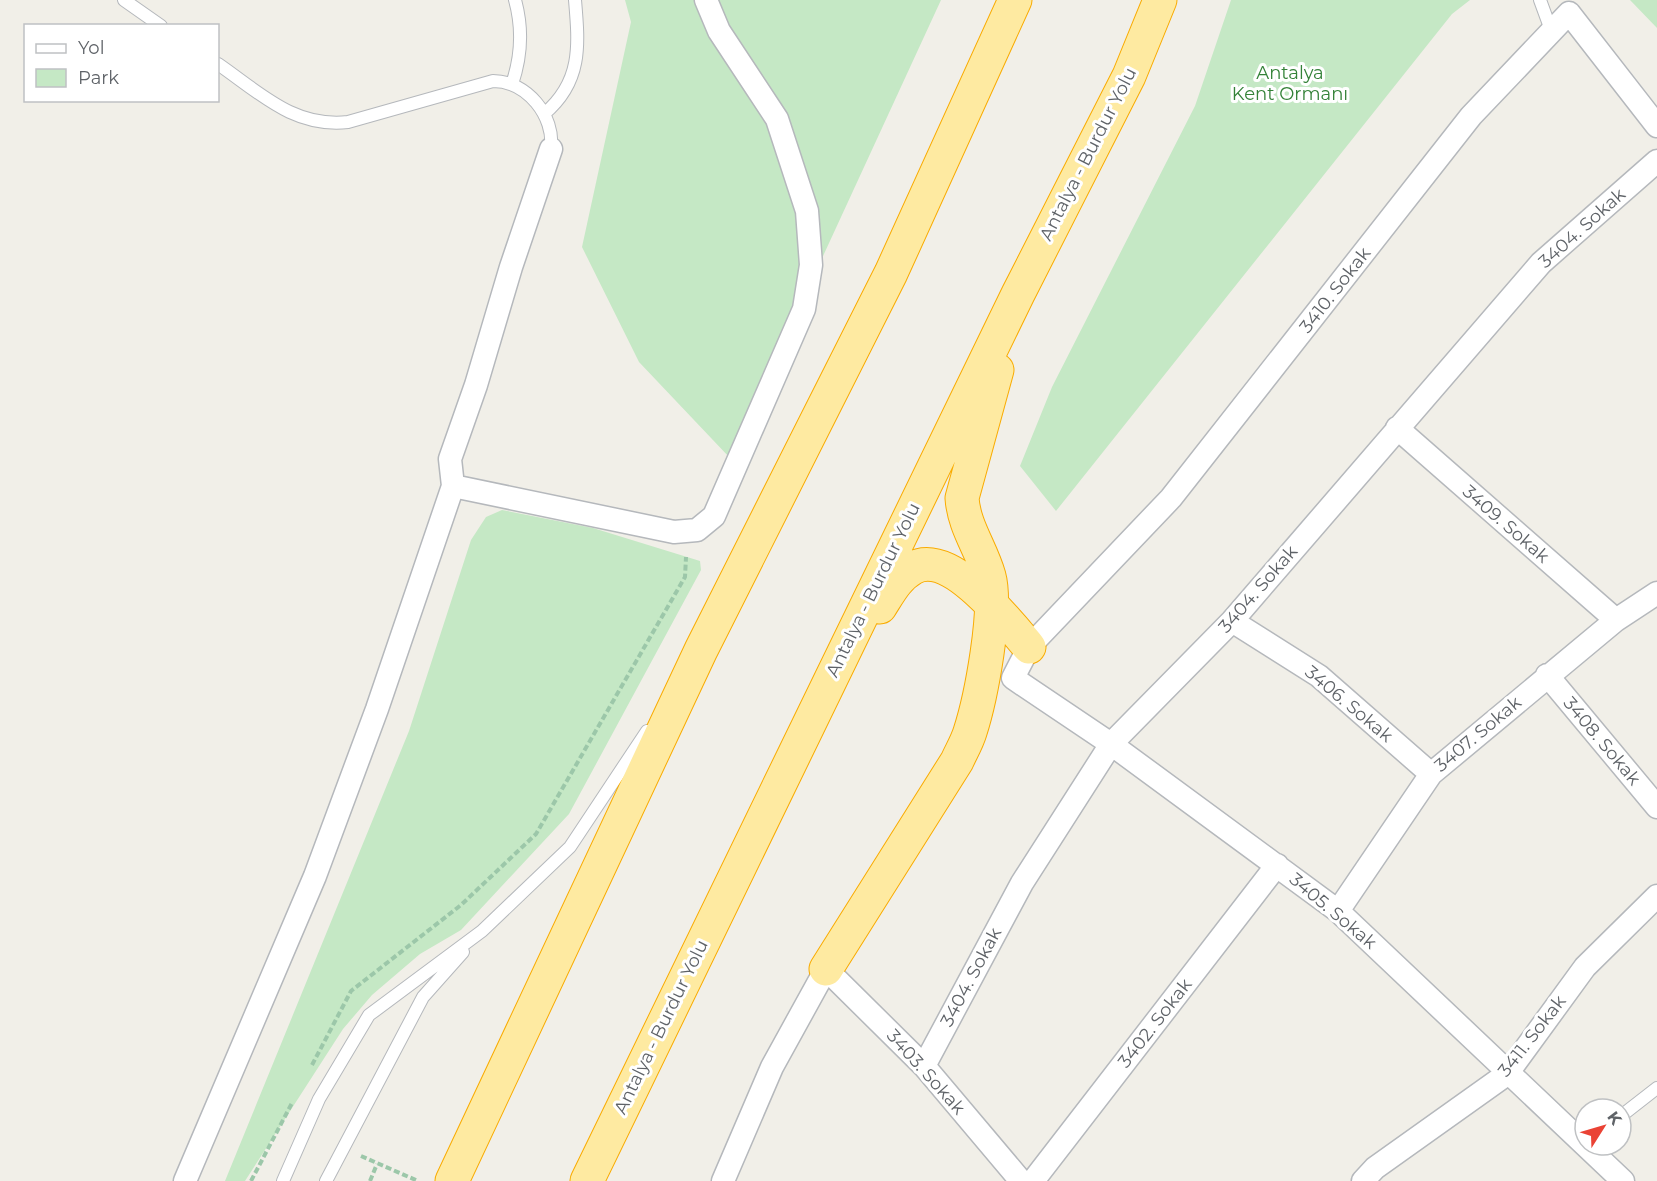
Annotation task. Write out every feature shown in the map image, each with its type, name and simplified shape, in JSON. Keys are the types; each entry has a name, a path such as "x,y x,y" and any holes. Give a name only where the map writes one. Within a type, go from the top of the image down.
{"highway":[{"path":"452,1181 701,650 891,273 1015,0"},
{"name":"Antalya - Burdur Yolu","path":"587,1181 1018,294 1129,76 1160,0"},
{"path":"826,969 957,761 970,732 986,657 991,601 989,577 963,517 962,498 1018,294"},
{"path":"817,704 897,582 915,567 928,564 941,567 991,601 1029,647"}],"street":[{"path":"453,486 674,532 697,530 714,516 804,309 811,265 807,211 777,119 719,31 706,0"},
{"name":"3410. Sokak","path":"1013,678 1029,647 1171,498 1471,116 1569,13 1657,126"},
{"path":"184,1181 315,876 378,709 453,486 450,459 551,149"},
{"name":"3404. Sokak","path":"924,1066 1022,883 1111,744 1233,621 1541,263 1657,161"},
{"name":"3409. Sokak","path":"1397,428 1616,620"},
{"name":"3407. Sokak","path":"1338,911 1431,774 1547,675 1616,620 1657,593"},
{"name":"3406. Sokak","path":"1233,621 1319,676 1431,774"},
{"name":"3408. Sokak","path":"1547,675 1657,807"},
{"name":"3405. Sokak","path":"1013,678 1111,744 1338,911 1507,1074 1573,1133"},
{"name":"3402. Sokak","path":"1033,1181 1277,865"},
{"name":"3411. Sokak","path":"1363,1181 1375,1168 1507,1074 1585,967 1657,896"},
{"path":"723,1181 772,1067 826,969"},
{"name":"3403. Sokak","path":"826,969 924,1066 1021,1181"},
{"name":"3405. Sokak","path":"1598,1157 1623,1181"}],"lane":[{"path":"124,0 158,24"},
{"path":"512,84 517,69 521,36 515,0"},
{"path":"544,114 561,98 576,67 575,0"},
{"path":"1540,0 1551,30"},
{"path":"219,65 284,110 305,120 326,124 348,122 493,81 512,84 532,98 544,114 552,136 551,149"},
{"path":"326,1181 423,997 482,931 570,847 701,650"},
{"path":"283,1181 319,1099 369,1015 482,931"},
{"path":"1633,1107 1657,1088"}],"path":[{"path":"306,1076 351,991 462,905 536,834 685,577 687,532"},
{"path":"251,1181 295,1097"},
{"path":"370,1160 418,1181"},
{"path":"370,1181 377,1164"}],"green space":[{"path":"625,0 941,0 730,458 639,362 582,247 631,22"},
{"name":"Antalya Kent Ormanı","path":"1231,0 1470,0 1452,14 1056,511 1020,466 1052,387 1195,106"},
{"path":"1630,0 1657,0 1657,28"},
{"path":"502,510 593,528 700,561 701,570 569,814 461,930 420,954 372,995 343,1029 245,1181 225,1181 409,731 471,540 486,517"}]}
